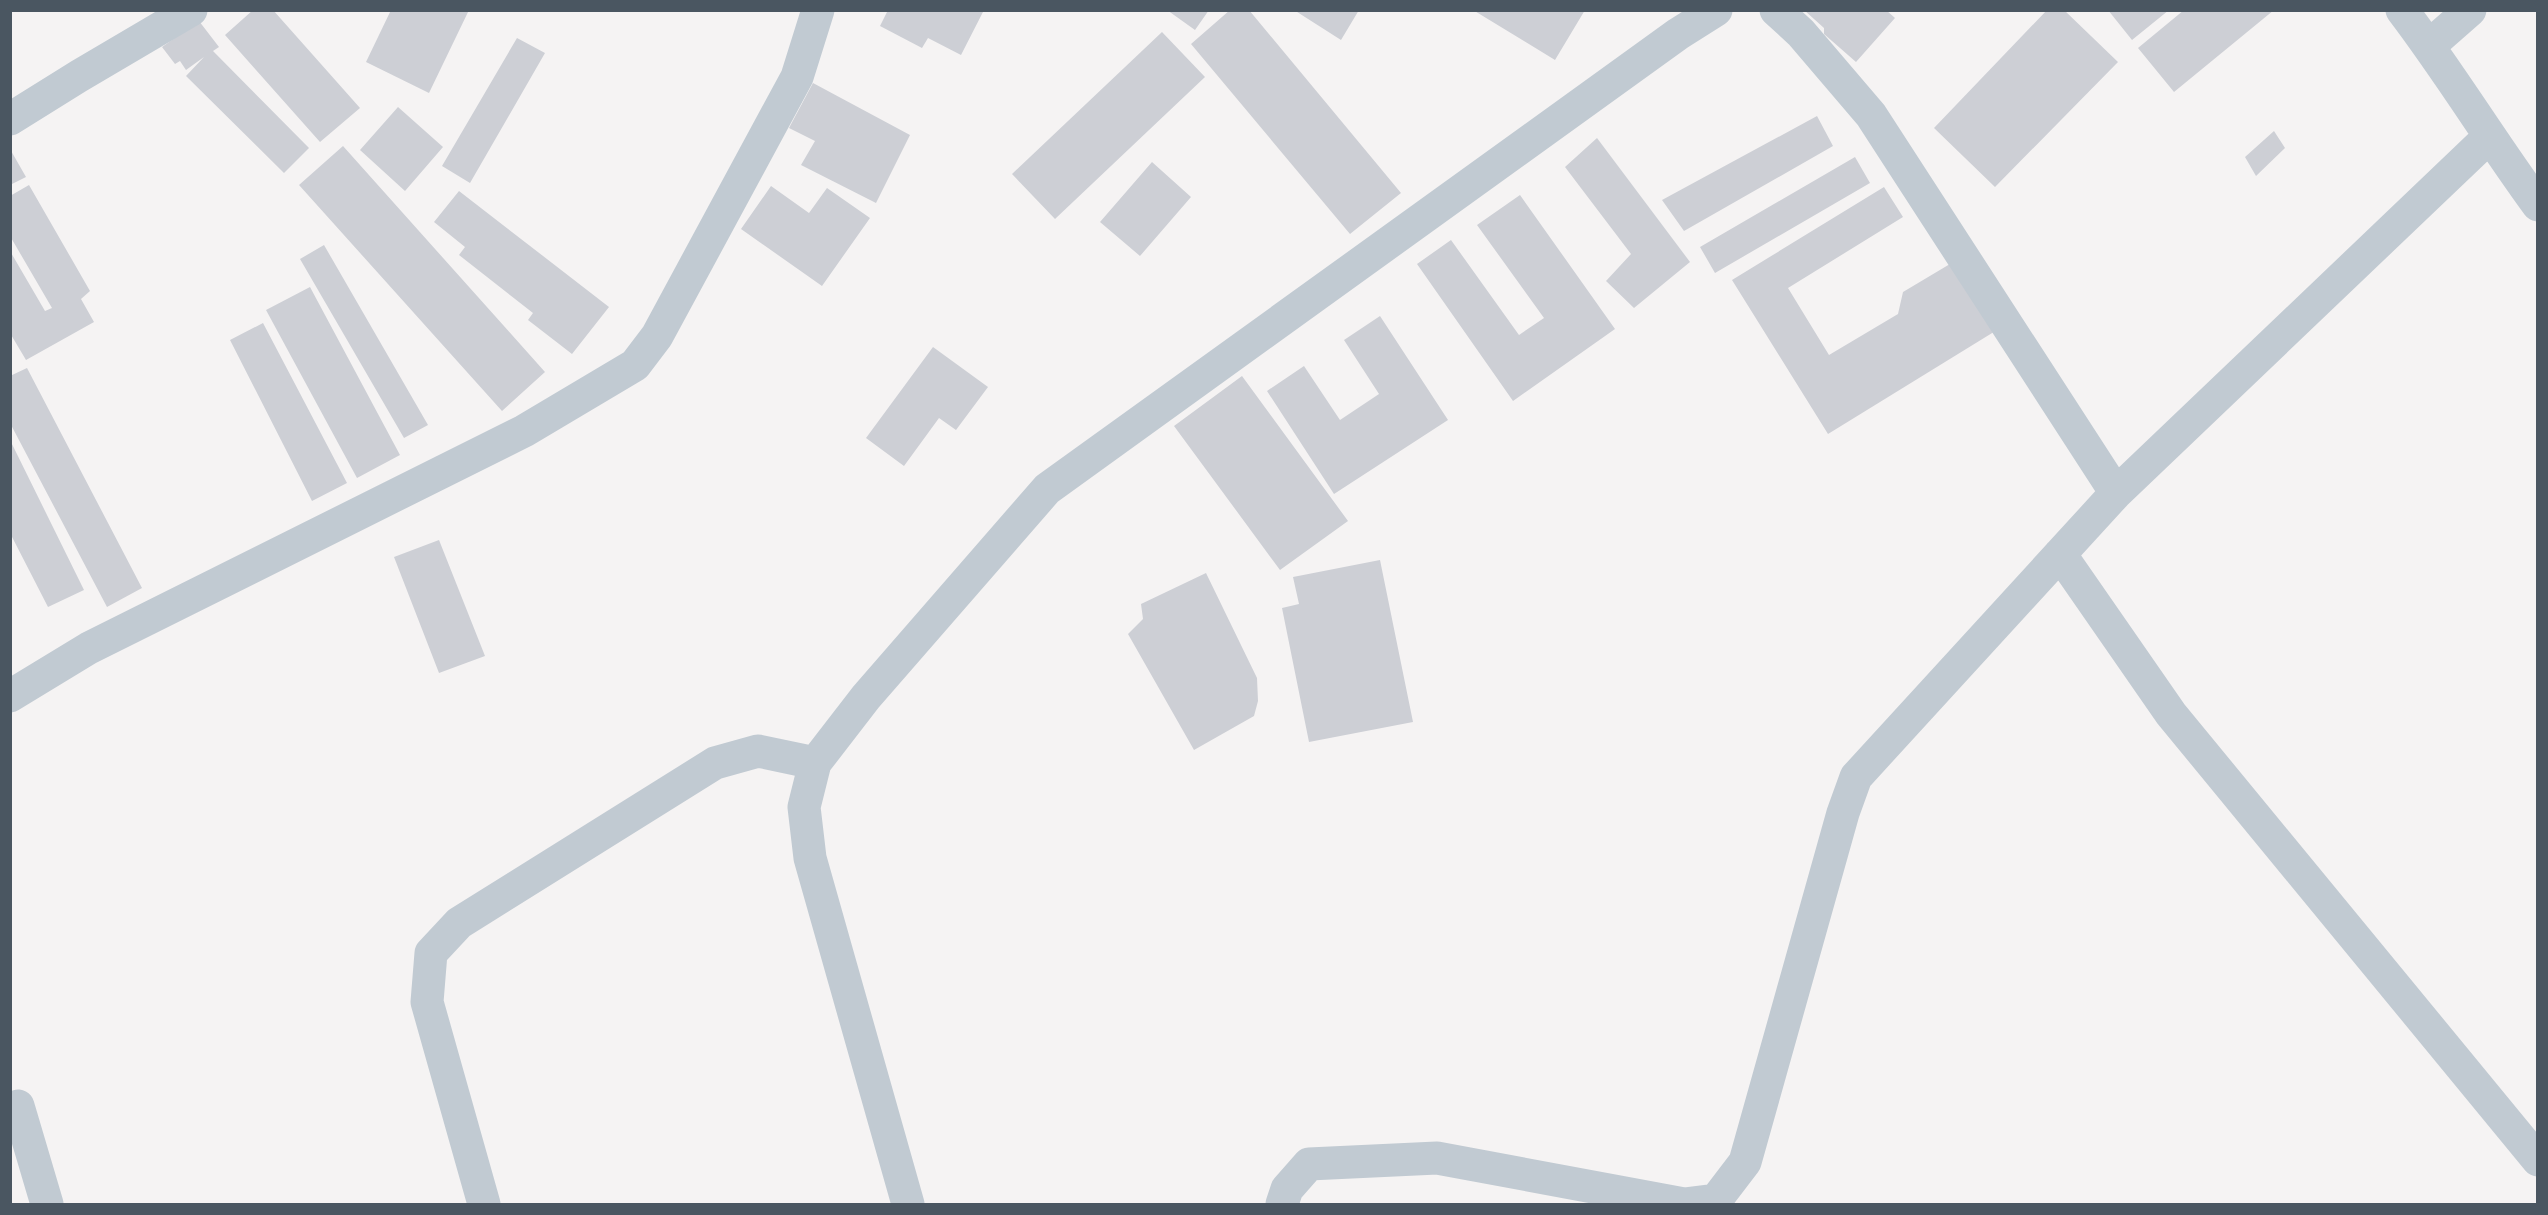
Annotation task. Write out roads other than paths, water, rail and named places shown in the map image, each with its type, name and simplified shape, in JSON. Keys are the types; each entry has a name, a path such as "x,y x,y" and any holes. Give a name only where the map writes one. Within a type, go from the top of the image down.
{"street":[{"path":"10,119 191,10"},
{"path":"10,696 89,648 524,430 636,365 657,336 797,77 819,10"},
{"path":"908,1204 810,858 804,807 815,763 866,697 1047,489 1678,34 1716,10"},
{"path":"1776,10 1801,33 1871,115 2116,493"},
{"path":"2402,10 2429,45 2489,137 2538,205"},
{"path":"2429,45 2470,10"},
{"path":"1282,1204 1287,1189 1309,1164 1437,1158 1684,1204 1716,1200 1745,1162 1842,813 1856,777 2116,493 2489,137"},
{"path":"2060,554 2171,714 2538,1160"},
{"path":"484,1204 427,1002 431,954 459,923 715,763 758,751 815,763"},
{"path":"18,1106 47,1204"}]}
